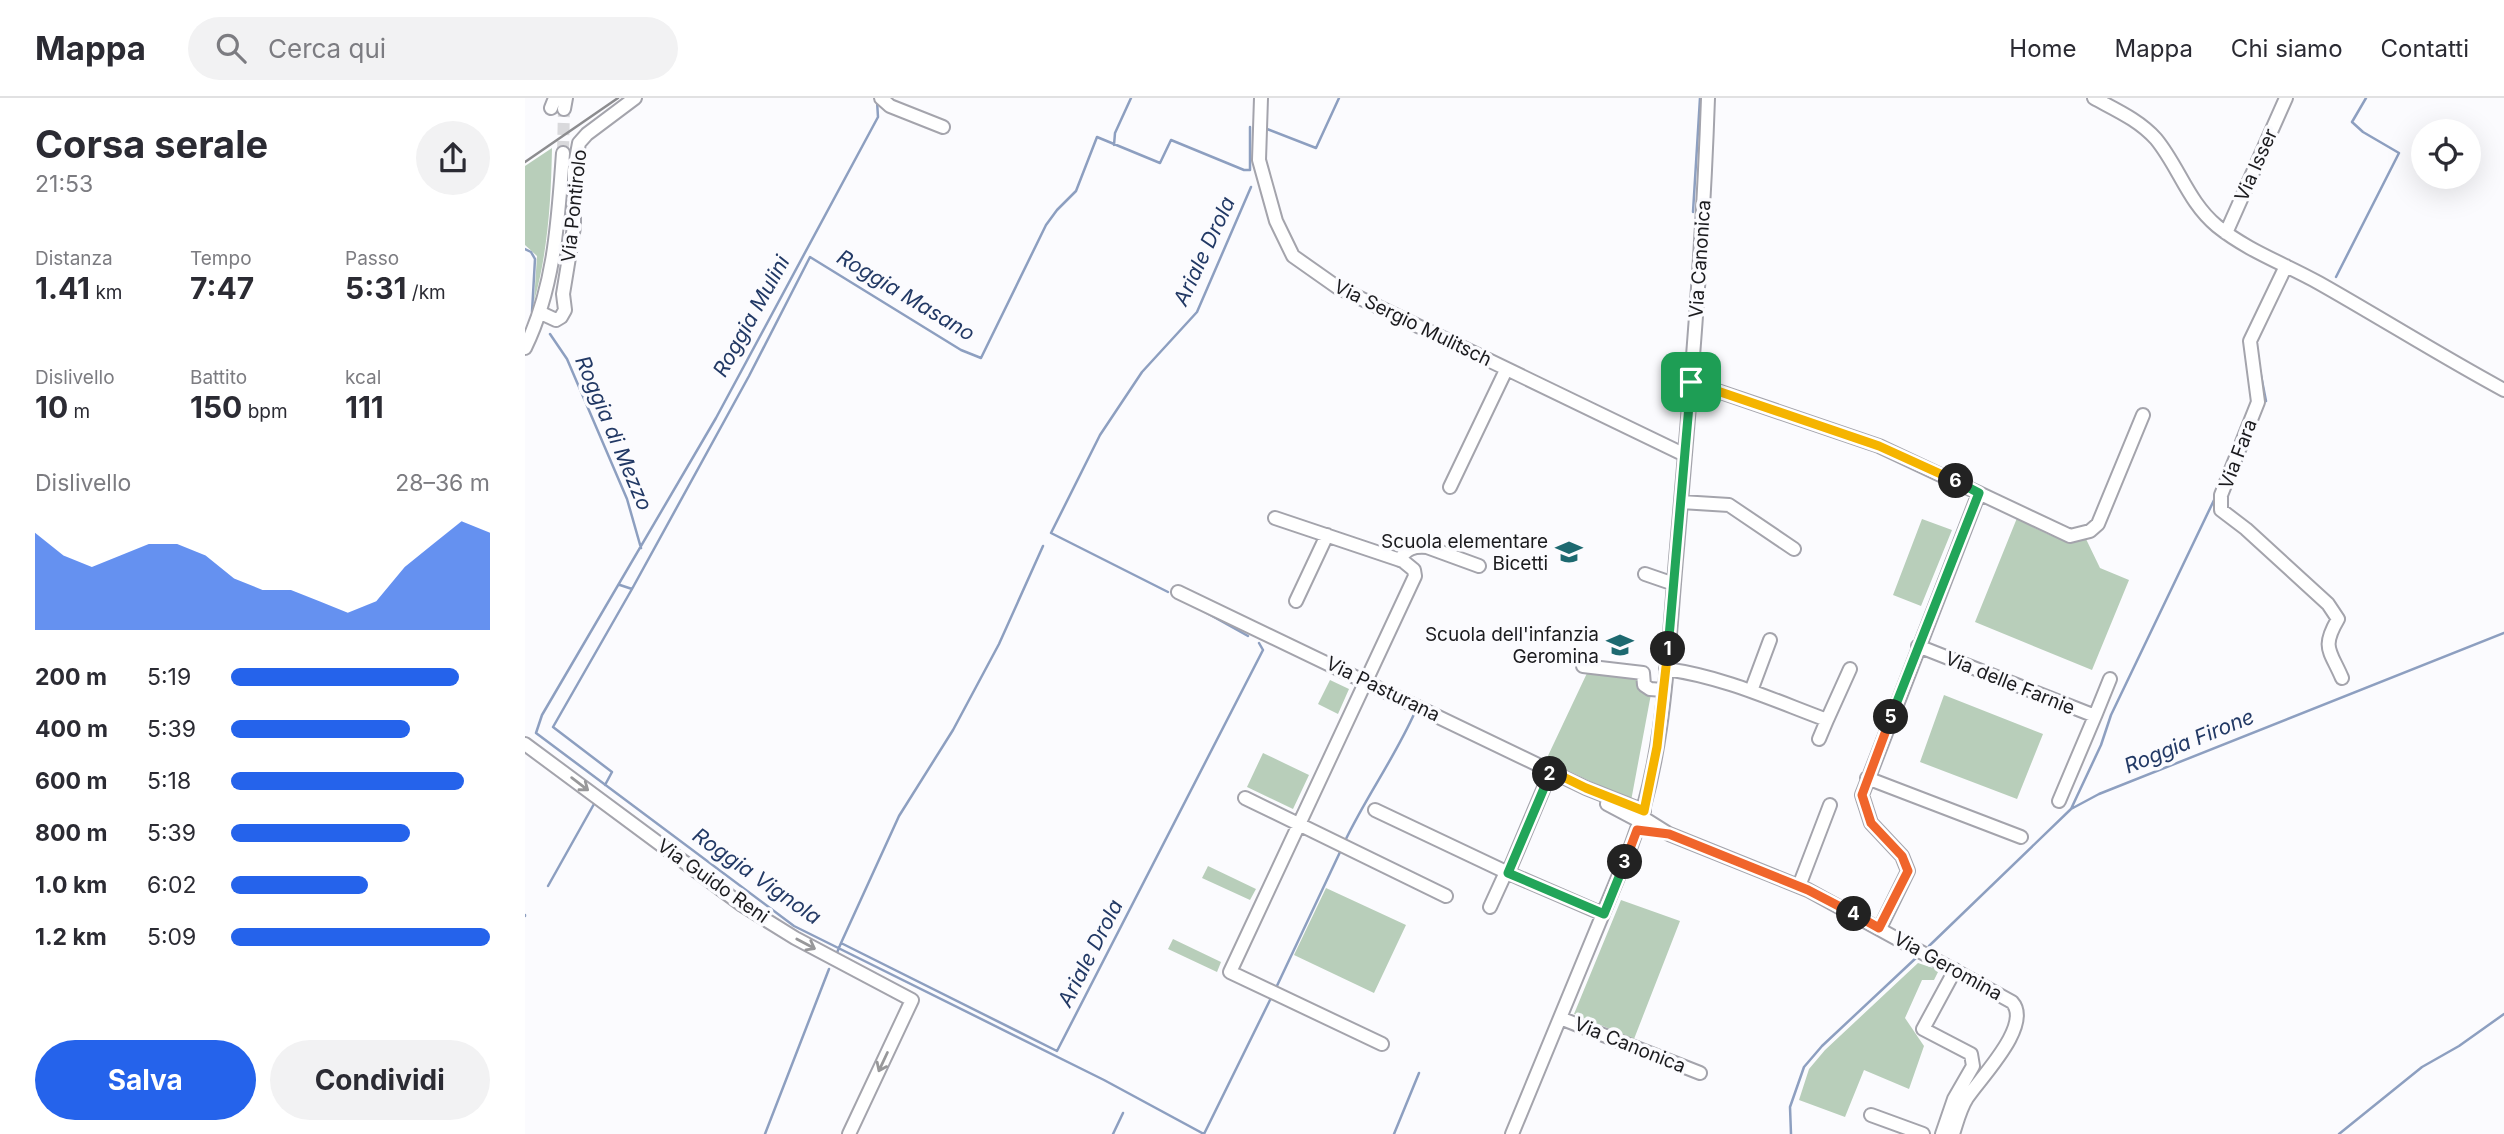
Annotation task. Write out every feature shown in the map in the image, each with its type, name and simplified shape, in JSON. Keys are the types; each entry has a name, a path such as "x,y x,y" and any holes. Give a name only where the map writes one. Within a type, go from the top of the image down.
{"street":[{"name":"Via Pontirolo","path":"541,313 556,320 565,310 563,294 574,227 574,170 579,143 635,98"},
{"path":"881,98 890,106 943,127"},
{"name":"Via Sergio Mulitsch","path":"1261,98 1259,160 1276,221 1293,256 1337,287 1685,456"},
{"name":"Via Canonica","path":"1512,1134 1641,820 1657,747 1691,382 1704,214 1708,98"},
{"path":"2094,98 2136,121 2147,131 2163,150 2195,203 2226,233 2504,390"},
{"name":"Via Isser","path":"2226,233 2286,98"},
{"name":"Via Pontirolo","path":"525,348 541,313 552,264 558,227 563,153"},
{"name":"Via Fara","path":"2285,266 2249,341 2258,402 2221,495 2221,510 2246,529 2328,604 2339,620 2329,636 2328,645 2341,678"},
{"path":"1450,487 1506,370"},
{"path":"1691,382 1879,446 2070,536 2090,531 2102,516 2143,415"},
{"path":"1879,928 1908,871 1902,856 1875,828 1867,814 1862,795 1979,493"},
{"path":"1681,502 1729,505 1794,549"},
{"path":"1275,518 1400,560 1414,570 1414,582 1230,972 1382,1044"},
{"path":"1296,601 1327,535"},
{"path":"1400,560 1406,551 1419,546 1479,566"},
{"path":"1645,574 1674,583"},
{"name":"Via Pasturana","path":"1178,592 1586,788 1597,799 1641,820"},
{"path":"1751,691 1770,640"},
{"name":"Via delle Farnie","path":"1918,646 2095,716 2059,801"},
{"path":"1583,666 1643,673 1644,685 1650,689 1663,690"},
{"path":"1666,669 1718,678 1827,720"},
{"path":"1819,739 1850,669"},
{"path":"2095,716 2110,679"},
{"name":"Via Guido Reni","path":"525,744 742,905 795,938 912,1000 849,1134"},
{"path":"1490,907 1551,771"},
{"path":"1867,778 2021,837"},
{"path":"1245,798 1446,895"},
{"path":"1799,886 1830,805"},
{"path":"1375,810 1604,914"},
{"name":"Via Geromina","path":"1641,820 1669,834 1799,886 2016,1006 2017,1017 1999,1056 1962,1107 1953,1134"},
{"path":"1942,1134 1954,1099 1973,1066 1973,1057 1923,1029 1955,970"},
{"name":"Via Canonica","path":"1560,1018 1700,1073"},
{"path":"1871,1115 1923,1134"}],"green space":[{"path":"552,148 548,226 534,302 537,256 525,245 525,166"},
{"path":"2017,518 2058,538 2086,539 2100,568 2129,580 2092,670 1975,622"},
{"path":"1922,519 1952,530 1921,606 1893,595"},
{"path":"1588,671 1639,677 1651,694 1631,801 1546,760"},
{"path":"1330,680 1349,689 1338,714 1318,704"},
{"path":"1944,695 2043,734 2017,799 1920,762"},
{"path":"1263,753 1309,775 1293,809 1247,787"},
{"path":"1208,866 1256,889 1250,900 1202,878"},
{"path":"1326,888 1406,925 1374,993 1294,955"},
{"path":"1621,900 1680,921 1634,1039 1574,1014"},
{"path":"1173,939 1221,962 1217,972 1168,949"},
{"path":"1918,963 1939,970 1934,980 1922,980 1905,1018 1924,1046 1909,1089 1864,1070 1845,1117 1799,1100 1809,1069 1825,1050"}],"waterway":[{"name":"Roggia Masano","path":"1114,145 1115,133 1131,98"},
{"name":"Roggia Masano","path":"1267,129 1316,148 1339,98"},
{"path":"1693,212 1700,98"},
{"path":"2336,277 2399,153 2363,132 2352,122 2366,98"},
{"name":"Roggia Vignola","path":"877,101 878,117 716,418 542,715 536,733 794,926 1104,1080 1204,1134"},
{"name":"Roggia Masano","path":"620,585 632,589 749,376 810,257 961,350 981,358 1046,225 1076,191 1097,137 1160,163 1171,140 1244,170 1250,170 1250,127"},
{"name":"Ariale Drola","path":"1168,592 1051,533 1100,435 1142,372 1197,312 1251,187"},
{"name":"Roggia di Mezzo","path":"525,249 531,252 535,259 532,312"},
{"name":"Roggia di Mezzo","path":"550,334 567,359 627,499 641,548"},
{"path":"2258,360 2266,401"},
{"path":"2071,809 2101,745 2111,715 2215,498"},
{"path":"841,943 899,816 953,730 999,644 1043,546"},
{"path":"605,785 612,772 553,727 632,589"},
{"name":"Ariale Drola","path":"1196,607 1248,636"},
{"name":"Roggia Firone","path":"1929,946 2071,809 2099,794 2504,633"},
{"name":"Ariale Drola","path":"836,955 841,943 1057,1051 1263,650 1259,643"},
{"path":"1345,841 1415,712"},
{"path":"548,886 594,804"},
{"path":"1275,990 1341,850"},
{"name":"Roggia Firone","path":"1791,1134 1790,1107 1804,1067 1822,1046 1917,957"},
{"name":"Ariale Drola","path":"765,1134 829,969"},
{"path":"1204,1134 1272,996"},
{"path":"2339,1134 2422,1067 2459,1046 2504,1014"},
{"path":"1394,1134 1419,1073"},
{"path":"1113,1134 1123,1113"}],"tunnel":[{"path":"563,153 564,109"}],"railway":[{"path":"525,162 618,98"}],"place":[{"name":"Scuola elementare Bicetti","path":"1569,552"},
{"name":"Scuola dell'infanzia Geromina","path":"1620,645"}],"route":[{"path":"1691,382 1879,446 1918,462 1979,493 1862,795 1871,823 1902,856 1908,871 1879,928 1808,890 1669,834 1656,832 1637,830 1604,914 1508,873 1551,771 1644,811 1648,801 1663,690 1691,382"}],"water label":[{"name":"Roggia Mulini","path":"751,316"}]}
